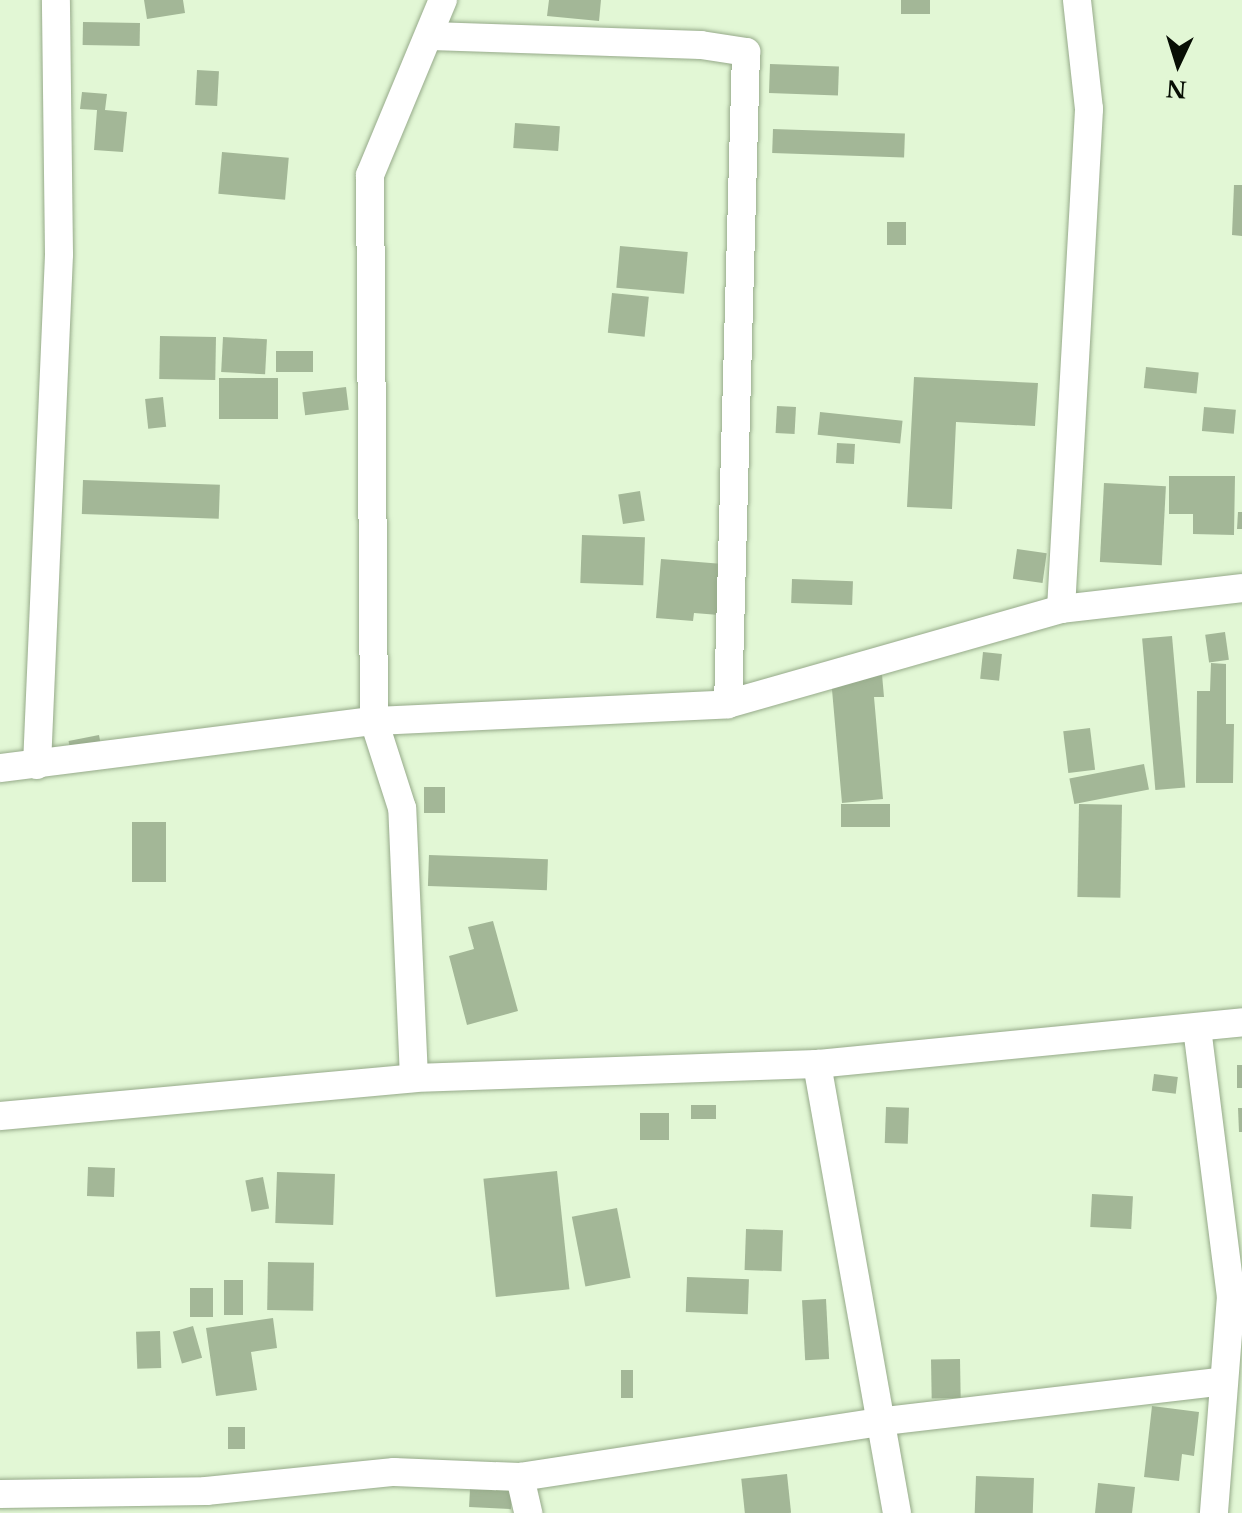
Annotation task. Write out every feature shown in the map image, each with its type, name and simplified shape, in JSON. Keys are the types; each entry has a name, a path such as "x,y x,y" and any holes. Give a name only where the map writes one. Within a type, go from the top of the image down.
{"street":[{"path":"37,765 59,254 56,0"},
{"path":"414,1078 402,808 374,721 370,175 431,36 443,0"},
{"path":"1061,609 1089,109 1077,0"},
{"path":"431,36 701,45 746,52 728,704"},
{"path":"0,768 374,721 728,704 1061,609 1242,588"},
{"path":"0,1116 414,1078 817,1064 1242,1022"},
{"path":"1197,1028 1236,1295 1224,1381 1214,1513"},
{"path":"817,1064 885,1421 897,1513"},
{"path":"0,1494 206,1491 394,1472 520,1477 885,1421 1224,1381"},
{"path":"520,1477 528,1513"}],"building":[{"path":"144,0 183,0 185,13 147,19"},
{"path":"549,0 601,0 599,21 547,16"},
{"path":"901,0 930,0 930,14 901,14"},
{"path":"83,22 140,23 140,46 83,45"},
{"path":"770,64 839,66 838,95 769,93"},
{"path":"197,70 219,71 217,106 195,105"},
{"path":"82,92 107,94 105,110 127,112 123,152 94,150 97,110 80,109"},
{"path":"515,123 560,126 558,151 513,148"},
{"path":"773,129 905,134 904,158 772,153"},
{"path":"222,152 289,158 285,200 218,194"},
{"path":"1234,185 1242,185 1242,236 1232,235"},
{"path":"887,222 906,222 906,245 887,245"},
{"path":"620,246 688,252 684,294 616,288"},
{"path":"612,293 649,297 645,337 608,333"},
{"path":"160,336 216,337 215,380 159,379"},
{"path":"223,337 267,339 265,374 221,372"},
{"path":"276,351 313,351 313,372 276,372"},
{"path":"1146,367 1199,373 1197,393 1144,388"},
{"path":"914,377 1038,383 1035,426 956,422 952,509 907,507"},
{"path":"219,378 278,378 278,419 219,419"},
{"path":"346,387 349,410 305,415 302,392"},
{"path":"163,397 166,427 148,429 145,399"},
{"path":"777,406 796,407 795,434 776,433"},
{"path":"1204,407 1236,410 1234,434 1202,431"},
{"path":"820,412 903,421 900,444 818,435"},
{"path":"837,443 855,444 854,464 836,463"},
{"path":"1169,476 1235,476 1234,535 1193,534 1193,514 1169,514"},
{"path":"83,480 220,485 219,519 82,514"},
{"path":"1104,483 1166,486 1162,565 1100,562"},
{"path":"640,491 645,521 623,524 618,494"},
{"path":"1238,512 1242,512 1242,529 1237,529"},
{"path":"582,535 645,537 643,585 580,583"},
{"path":"1017,549 1047,553 1043,583 1013,579"},
{"path":"661,559 723,564 719,615 694,613 693,621 656,618"},
{"path":"792,579 853,581 852,605 791,603"},
{"path":"1225,632 1229,660 1209,663 1205,635"},
{"path":"1172,636 1185,787 1155,790 1142,639"},
{"path":"983,652 1002,654 999,681 980,679"},
{"path":"881,663 884,697 874,697 883,799 842,803 830,667"},
{"path":"1211,663 1226,664 1226,724 1234,724 1233,783 1196,783 1197,691 1210,691"},
{"path":"1090,728 1095,770 1068,773 1063,731"},
{"path":"99,735 105,765 74,771 69,741"},
{"path":"1144,764 1149,790 1074,804 1069,779"},
{"path":"424,787 445,787 445,813 424,813"},
{"path":"841,804 890,804 890,827 841,827"},
{"path":"1079,804 1122,805 1120,898 1077,897"},
{"path":"132,822 166,822 166,882 132,882"},
{"path":"429,855 548,859 547,890 428,886"},
{"path":"493,921 518,1011 467,1025 449,956 474,949 468,927"},
{"path":"1237,1065 1242,1065 1242,1088 1237,1088"},
{"path":"1154,1074 1178,1077 1176,1094 1152,1091"},
{"path":"691,1105 716,1105 716,1119 691,1119"},
{"path":"886,1107 909,1108 908,1144 885,1143"},
{"path":"1238,1108 1242,1108 1242,1132 1239,1132"},
{"path":"640,1113 669,1113 669,1140 640,1140"},
{"path":"88,1167 115,1168 114,1197 87,1196"},
{"path":"557,1171 569,1289 496,1297 483,1179"},
{"path":"277,1172 335,1174 333,1225 275,1223"},
{"path":"263,1177 269,1208 251,1212 245,1180"},
{"path":"1092,1194 1133,1196 1131,1229 1090,1227"},
{"path":"617,1208 631,1278 585,1286 572,1217"},
{"path":"746,1229 783,1230 782,1271 745,1270"},
{"path":"268,1262 314,1263 313,1311 267,1310"},
{"path":"687,1277 749,1279 748,1314 686,1312"},
{"path":"224,1280 243,1280 243,1315 224,1315"},
{"path":"190,1288 213,1288 213,1317 190,1317"},
{"path":"826,1299 829,1359 805,1360 802,1300"},
{"path":"273,1318 277,1348 251,1352 257,1390 216,1396 206,1328"},
{"path":"193,1326 202,1358 182,1364 173,1332"},
{"path":"160,1331 161,1368 137,1369 136,1332"},
{"path":"960,1359 961,1398 932,1399 931,1360"},
{"path":"621,1370 633,1370 633,1398 621,1398"},
{"path":"1152,1406 1199,1412 1194,1456 1182,1454 1179,1481 1144,1477"},
{"path":"228,1427 245,1427 245,1449 228,1449"},
{"path":"787,1474 791,1513 745,1513 741,1479"},
{"path":"976,1476 1034,1478 1033,1513 975,1513"},
{"path":"1098,1483 1135,1487 1132,1513 1095,1513"},
{"path":"470,1489 512,1491 511,1509 469,1507"}]}
